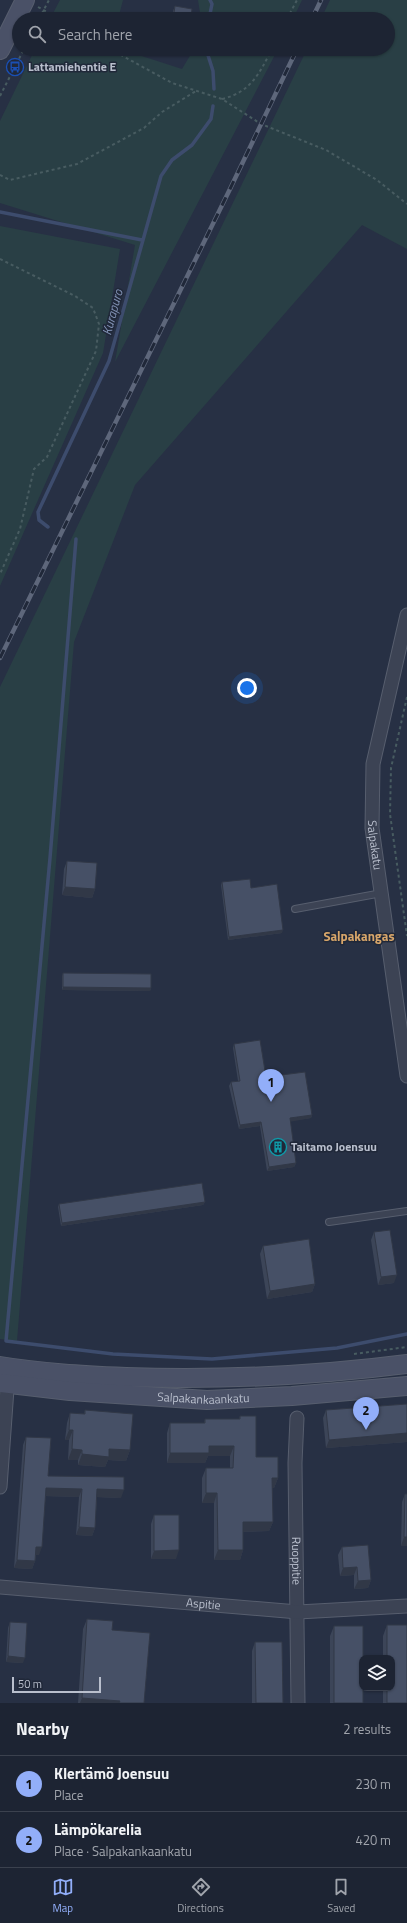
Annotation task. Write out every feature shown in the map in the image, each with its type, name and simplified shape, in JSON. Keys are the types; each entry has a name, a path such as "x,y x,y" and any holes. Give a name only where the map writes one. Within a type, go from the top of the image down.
{"main road":[{"path":"19,12 25,0"},
{"path":"0,50 12,26"},
{"name":"Salpakankaankatu","path":"4,1367 70,1374 218,1378 292,1375 407,1364"},
{"name":"Salpakankaankatu","path":"4,1384 207,1400 292,1396 407,1386"}],"street":[{"name":"Salpakatu","path":"407,615 373,764 372,828 407,1076"},
{"path":"0,1487 4,1367"},
{"name":"Ruoppitie","path":"297,1418 295,1463 298,1703"},
{"name":"Aspitie","path":"0,1587 298,1612 407,1606"}],"lane":[{"path":"295,909 382,893"},
{"path":"329,1222 407,1211"}],"path":[{"path":"25,0 47,12"},
{"path":"44,10 49,0"},
{"path":"291,12 297,0"},
{"path":"0,96 20,56"},
{"path":"123,56 172,83 222,99 261,124 326,150 377,180 407,204"},
{"path":"222,99 236,95 258,77 268,56"},
{"path":"0,175 10,180 76,164 144,128 162,112 196,91"},
{"path":"0,259 75,296 93,308 99,324 96,351 47,457 34,469 20,529 0,574"},
{"path":"407,697 391,768 390,814 407,936"},
{"path":"348,1354 407,1347"}],"green space":[{"path":"60,0 123,0 120,12 54,12"},
{"path":"198,0 302,0 296,12 200,12"},
{"path":"330,0 407,0 407,249 362,225 135,485 74,642 17,1341 0,1339 0,687 304,56 395,56 395,12 324,12"},
{"path":"32,56 142,56 182,69 190,56 274,56 115,362 135,245 0,203 0,121"},
{"path":"0,226 120,249 103,353 0,586"}],"building":[{"path":"175,6 192,9 192,12 174,12"},
{"path":"67,861 97,863 95,889 65,887"},
{"path":"250,879 251,888 277,884 283,930 229,937 222,882"},
{"path":"63,973 151,974 151,988 63,987"},
{"path":"260,1040 266,1077 305,1072 312,1115 290,1118 296,1163 269,1167 261,1122 240,1125 231,1082 240,1081 234,1044"},
{"path":"202,1183 205,1202 62,1223 59,1204"},
{"path":"390,1230 397,1275 381,1277 374,1232"},
{"path":"309,1239 315,1284 270,1291 263,1246"},
{"path":"407,1404 407,1433 329,1440 326,1410"},
{"path":"85,1410 133,1414 130,1450 109,1449 109,1457 82,1454 82,1450 72,1449 73,1430 69,1430 70,1413 85,1414"},
{"path":"240,1416 256,1416 256,1457 278,1457 278,1478 272,1478 273,1522 243,1522 243,1550 218,1550 217,1493 206,1493 206,1468 233,1468 234,1446 209,1446 209,1453 170,1453 170,1423 205,1423 205,1419 240,1419"},
{"path":"26,1437 51,1438 48,1476 124,1477 124,1490 97,1489 95,1528 79,1527 82,1489 46,1488 42,1547 36,1547 35,1561 17,1560"},
{"path":"405,1494 407,1494 407,1537 404,1537"},
{"path":"154,1515 179,1515 179,1550 154,1551"},
{"path":"368,1545 371,1580 358,1581 357,1567 343,1568 342,1547"},
{"path":"87,1619 113,1621 112,1630 150,1633 144,1703 119,1703 120,1701 82,1698"},
{"path":"10,1622 27,1623 25,1658 8,1656"},
{"path":"387,1625 407,1625 407,1703 387,1703 387,1691 395,1691 395,1655 387,1655"},
{"path":"334,1626 363,1626 363,1655 359,1655 359,1691 363,1691 363,1703 334,1703"},
{"path":"255,1642 282,1642 283,1703 256,1703"}],"waterway":[{"name":"Kurapuro","path":"210,0 212,4 210,12"},
{"name":"Kurapuro","path":"208,56 213,71 214,89"},
{"name":"Kurapuro","path":"48,527 39,520 38,512 109,361 161,176 172,160 192,145 211,119 213,106"},
{"path":"0,212 142,240"},
{"path":"76,539 50,858 6,1341 113,1354 212,1359 337,1348 407,1334"}],"railway":[{"path":"315,12 321,0"},
{"path":"0,658 294,56"}],"place":[{"name":"Lattamiehentie E","path":"15,67"},
{"name":"KIertämö Joensuu","path":"271,1102"},
{"name":"Taitamo Joensuu","path":"278,1147"},
{"name":"Lämpökarelia","path":"366,1430"}],"district":[{"name":"Salpakangas","path":"359,936"}]}
